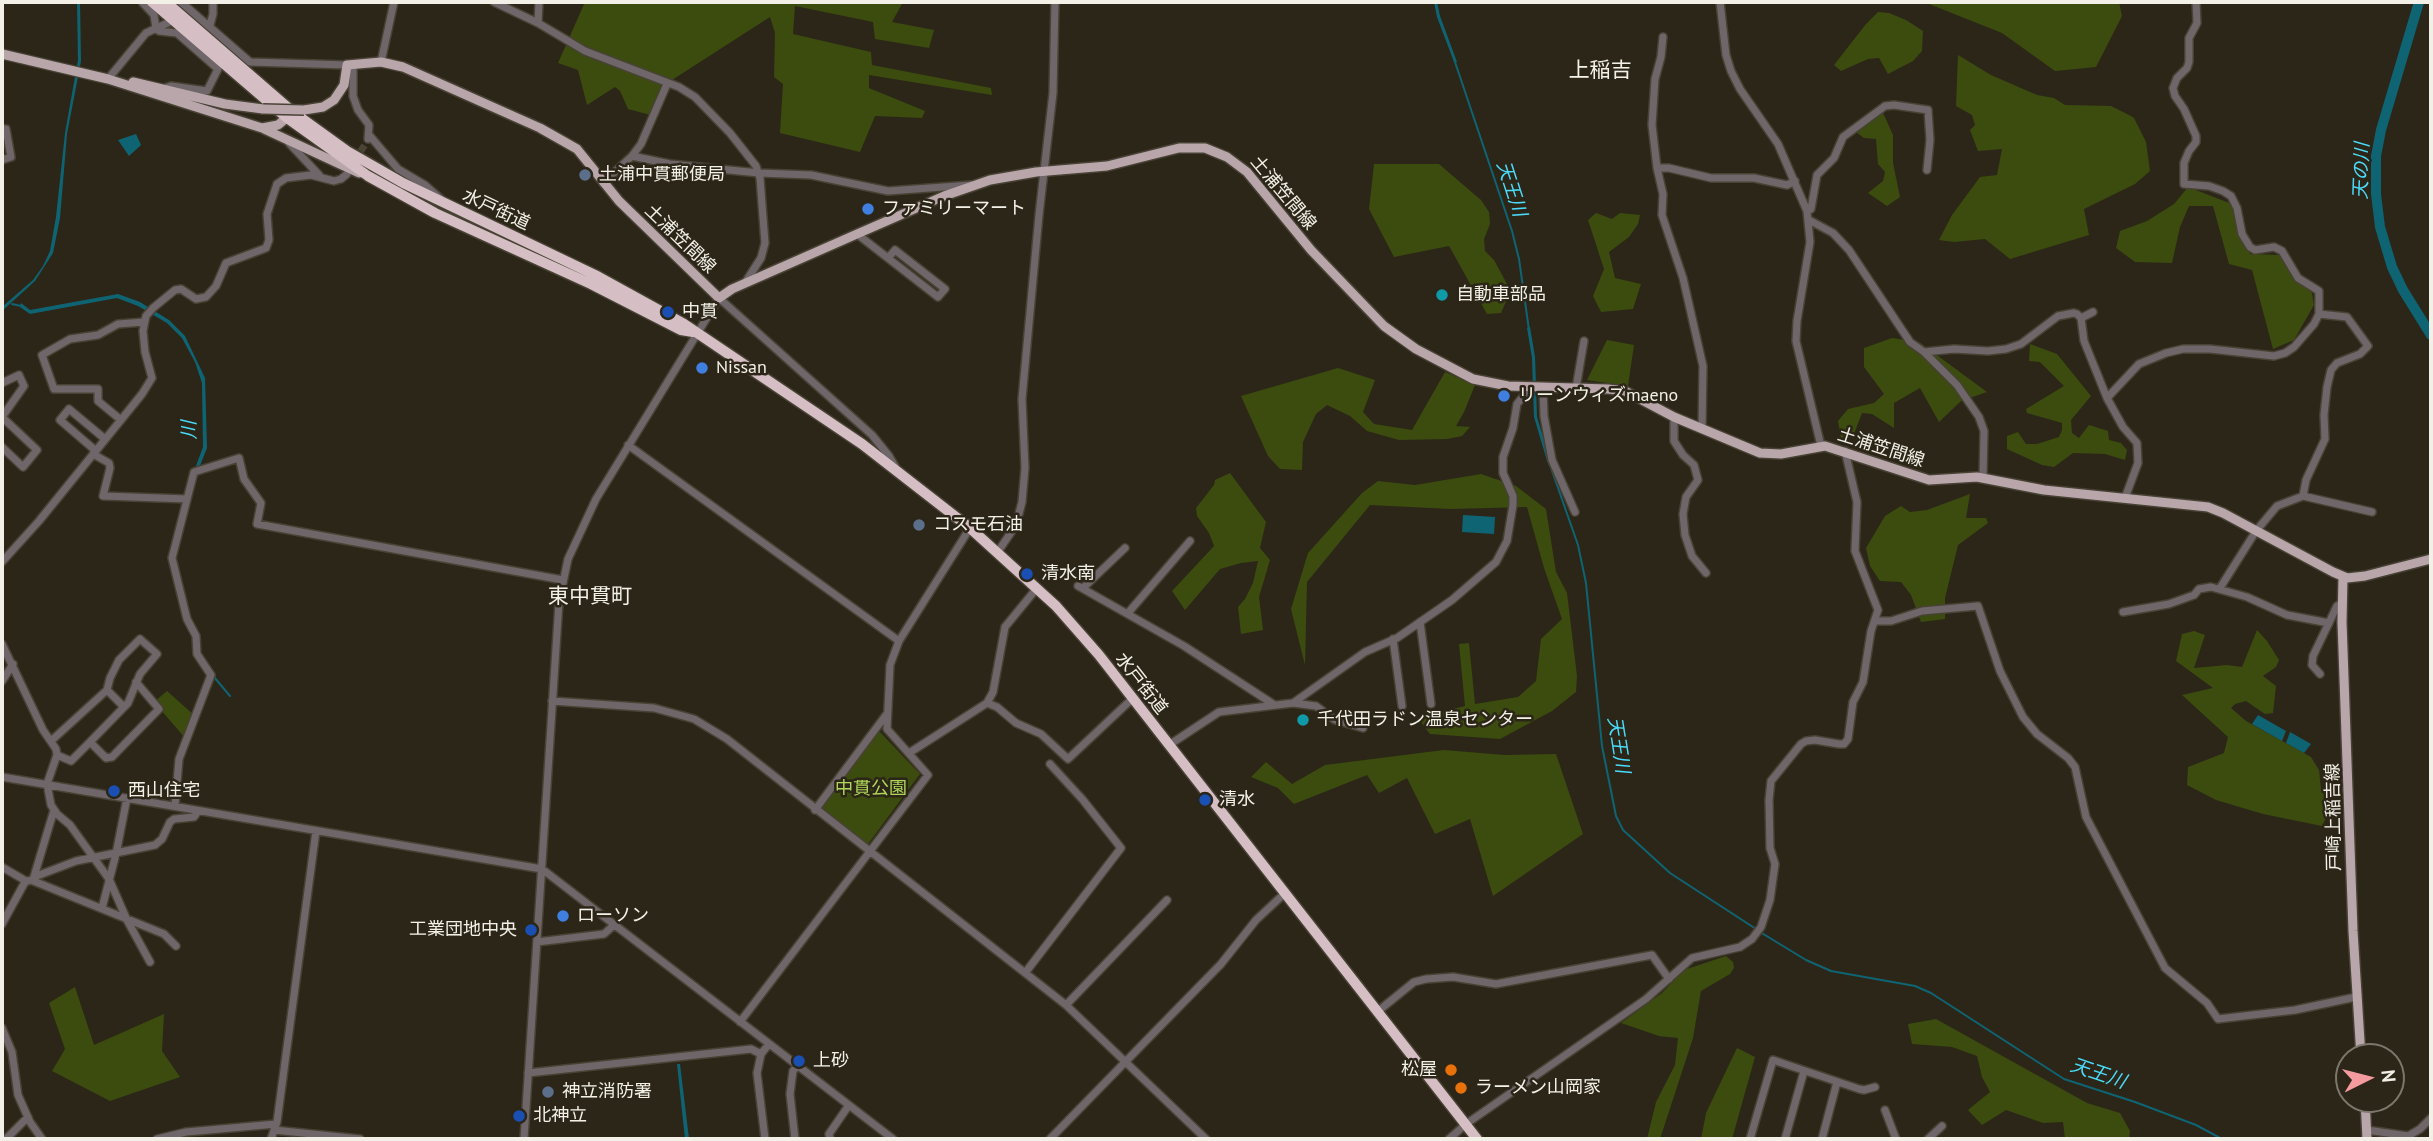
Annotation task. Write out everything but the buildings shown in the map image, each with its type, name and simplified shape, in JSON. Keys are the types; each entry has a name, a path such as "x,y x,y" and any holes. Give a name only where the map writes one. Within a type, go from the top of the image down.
{"highway":[{"path":"152,2 295,114"},
{"path":"166,2 295,114"},
{"name":"水戸街道","path":"295,114 368,176 435,213 591,284 681,330 697,333"},
{"name":"水戸街道","path":"295,114 372,167 595,275 684,324 814,410 970,528 1037,588 1081,634 1477,1139"}],"main road":[{"path":"2,54 108,79 262,128 368,176"},
{"name":"土浦笠間線","path":"350,65 381,62 403,67 569,143 584,156 603,183 648,231 719,298 745,283 972,185 1000,177 1107,166 1179,148 1198,147 1220,153 1236,162 1255,180 1311,250 1363,306 1399,338 1473,379 1494,384 1625,391 1674,417 1760,453 1781,454 1821,446 1845,451 1923,479 1983,478 2044,489 2208,507 2343,577"},
{"path":"262,128 274,127 295,114 323,107 334,100 344,85 350,65"},
{"path":"121,84 132,82 225,104 295,114"},
{"path":"2343,577 2365,576 2431,559"},
{"name":"戸崎上稲吉線","path":"2343,577 2356,997 2360,1043"},
{"path":"2366,1113 2367,1135"}],"street":[{"path":"142,2 155,15 156,28"},
{"path":"181,2 250,62 350,65 353,96 358,110 369,125 369,138 398,169 425,185 446,204"},
{"path":"209,26 213,14 212,2"},
{"path":"381,62 393,3 383,2"},
{"path":"494,2 538,23 585,51 679,87 695,97 730,133 759,173 765,243 761,258 745,283"},
{"path":"538,23 539,2"},
{"path":"997,553 1016,525 1022,502 1025,468 1022,398 1053,93 1055,2"},
{"path":"1720,2 1726,55 1731,71 1740,89 1778,144 1807,211 1809,254 1796,341 1821,446"},
{"path":"2107,398 2139,364 2166,353 2183,349 2210,349 2274,356 2285,353 2294,347 2319,314 2319,291 2298,278 2282,251 2274,247 2255,250 2250,247 2242,233 2237,208 2231,196 2208,186 2184,184 2184,163 2196,142 2196,136 2173,88 2189,62 2189,38 2197,23 2196,2"},
{"path":"108,79 146,33 174,20"},
{"path":"156,28 159,31 177,33 218,69 206,91 171,86 165,88"},
{"path":"1663,37 1655,79 1652,125 1663,194 1662,215 1683,278 1703,366 1702,429"},
{"path":"603,183 641,144 667,83"},
{"path":"1807,211 1811,209 1817,175 1834,158 1843,137 1885,106 1928,110 1930,141 1927,170"},
{"path":"2,129 6,129 11,157 2,160"},
{"path":"284,136 326,180 334,181 347,174"},
{"path":"632,156 670,164 811,175 888,191 972,185"},
{"path":"1657,168 1669,168 1711,178 1754,178 1787,185 1795,181"},
{"path":"2,562 27,536 121,420 152,377 145,352 146,316 170,293 181,289 192,298 201,299 213,291 226,263 263,251 269,240 267,214 277,184 286,178 320,176"},
{"path":"1809,220 1833,233 1849,250 1910,342 1924,352 1957,386 1979,417 1984,431 1983,478"},
{"path":"857,234 938,297 945,289 895,250 888,258"},
{"path":"524,1139 559,602 568,559 584,520 719,298 872,435 898,471"},
{"path":"2081,318 2093,312"},
{"path":"1924,352 2006,349 2021,344 2063,314 2074,313 2081,318 2084,341 2107,398 2123,427 2137,443 2138,463 2125,498"},
{"path":"2303,496 2306,480 2325,439 2323,415 2331,370 2337,363 2360,354 2368,346 2347,317 2319,314"},
{"path":"121,420 98,401 98,389 54,389 43,355 70,339 98,335 118,324 144,322"},
{"path":"1576,388 1584,341"},
{"path":"2,383 19,375 24,386 2,417 37,450 23,467 2,447"},
{"path":"1293,703 1366,652 1393,639 1452,600 1486,572 1502,553 1511,525 1513,496 1504,479 1503,457 1513,428 1517,404 1534,387 1544,416 1552,460 1575,512"},
{"path":"105,439 69,409 60,420 94,453 109,463 103,496 187,499"},
{"path":"1674,417 1674,440 1683,455 1694,465 1698,480 1686,497 1683,514 1685,535 1692,556 1706,573"},
{"path":"628,445 898,640"},
{"path":"1449,1139 1466,1124 1646,999 1692,958 1740,947 1759,929 1770,900 1775,864 1770,848 1771,781 1806,741 1844,744 1848,739 1853,702 1865,675 1871,631 1878,610 1855,551 1857,502 1845,451"},
{"path":"175,806 179,759 211,675 197,654 196,636 187,619 172,558 194,472 239,458 244,479 261,503 257,524 563,580"},
{"path":"2220,589 2256,531 2277,506 2303,496 2372,512"},
{"path":"740,1022 928,775 887,729 890,665 898,640 970,528"},
{"path":"1128,613 1190,541"},
{"path":"1125,548 1081,587 1184,646 1273,704"},
{"path":"2123,612 2169,604 2194,595 2204,587 2247,597 2287,615 2329,623"},
{"path":"909,753 987,703 993,692 1005,627 1037,588"},
{"path":"2320,674 2312,665 2314,656 2337,606 2342,603"},
{"path":"1875,621 1891,621 1922,611 1978,606 2000,671 2023,717 2037,734 2068,758 2075,767 2086,817 2165,968 2203,998 2218,1019 2295,1010 2356,997"},
{"path":"1420,622 1431,704"},
{"path":"51,741 107,690 119,660 140,639 157,654 136,682 124,706 90,742 71,761 57,755"},
{"path":"1393,639 1402,706"},
{"path":"2,644 57,755 47,785 54,810 70,825 109,879 150,962"},
{"path":"2,681 13,664"},
{"path":"90,742 106,758 112,757 159,709 136,682"},
{"path":"107,690 124,706"},
{"path":"987,703 997,707 1016,723 1041,734 1068,759 1133,698"},
{"path":"552,701 654,708 694,719 727,739 1066,1005 1206,1139"},
{"path":"1170,745 1219,712 1273,704 1316,706 1335,720 1363,728"},
{"path":"815,810 886,714"},
{"path":"1025,973 1121,848 1050,764"},
{"path":"2,777 542,869 893,1139"},
{"path":"102,908 127,798"},
{"path":"2,924 31,879 54,810"},
{"path":"31,879 59,866 155,845 162,839 170,822 174,819 194,817 198,811"},
{"path":"271,1139 275,1127 316,831"},
{"path":"2,867 164,934 176,946"},
{"path":"1050,1139 1221,964 1256,920 1285,893"},
{"path":"1066,1005 1167,900"},
{"path":"537,942 604,933 614,925"},
{"path":"1377,1012 1414,982 1426,979 1453,977 1496,984 1652,955 1669,979"},
{"path":"2,1028 12,1052 18,1095 42,1139"},
{"path":"765,1139 757,1073 761,1054 769,1044"},
{"path":"528,1073 751,1049 761,1054"},
{"path":"1751,1139 1773,1060 1864,1090 1875,1087"},
{"path":"795,1139 790,1094 793,1071 797,1066"},
{"path":"1785,1139 1804,1071"},
{"path":"1822,1139 1837,1082"},
{"path":"830,1139 828,1134 849,1105"},
{"path":"1885,1110 1896,1139"},
{"path":"6,1139 28,1117"},
{"path":"2367,1135 2408,1136 2431,1118"},
{"path":"1928,1139 1942,1126"},
{"path":"157,1139 275,1127 360,1139"}],"green space":[{"path":"585,2 903,2 892,22 934,30 929,48 875,39 873,22 795,6 793,34 871,52 872,65 991,88 992,95 869,75 869,88 925,111 922,118 875,116 860,152 780,133 783,84 774,77 775,33 770,17 672,80 658,117 628,109 620,91 615,87 587,105 578,70 558,63"},
{"path":"1924,2 2119,2 2122,16 2096,67 2055,71 2002,33"},
{"path":"1878,12 1906,20 1923,31 1922,51 1913,61 1888,74 1879,58 1868,59 1841,71 1834,65"},
{"path":"1958,55 1991,75 2037,95 2054,98 2065,105 2111,106 2134,118 2146,142 2150,171 2135,184 2084,209 2089,235 2010,259 1985,239 1954,242 1939,240 1952,215 1980,177 1997,175 2002,149 1978,151 1970,130 1975,125 1972,115 1956,106"},
{"path":"1880,106 1893,135 1893,163 1900,197 1887,206 1868,193 1883,181 1885,172 1878,164 1876,139 1864,138 1852,129"},
{"path":"1374,164 1439,164 1481,200 1489,212 1490,224 1484,239 1485,251 1494,260 1507,284 1508,297 1501,313 1487,314 1449,246 1394,257 1369,209"},
{"path":"2188,187 2232,204 2250,254 2280,255 2312,293 2314,305 2294,340 2273,349 2252,270 2229,264 2213,206 2189,206 2180,227 2172,263 2135,262 2116,248 2120,231 2147,221 2174,204"},
{"path":"1596,213 1612,219 1620,213 1640,215 1638,224 1629,237 1609,252 1615,278 1641,284 1633,309 1601,312 1593,296 1604,269 1588,220"},
{"path":"1892,338 1919,342 1987,392 1961,401 1939,422 1920,388 1894,403 1894,428 1872,414 1862,413 1854,434 1841,439 1838,421 1848,409 1874,403 1884,394 1864,367 1864,348"},
{"path":"1607,340 1634,345 1628,386 1587,380"},
{"path":"2030,344 2057,354 2091,396 2071,420 2072,433 2079,438 2089,425 2108,431 2109,440 2121,443 2127,450 2125,460 2105,454 2073,453 2054,467 2042,465 2007,449 2007,436 2018,432 2026,444 2037,444 2059,437 2062,430 2062,423 2027,413 2026,409 2064,386 2040,362 2029,361"},
{"path":"1338,368 1375,380 1363,412 1374,424 1412,430 1445,372 1475,385 1456,426 1470,427 1462,436 1447,439 1399,440 1367,431 1350,416 1327,405 1316,414 1303,442 1302,470 1280,469 1268,456 1241,396"},
{"path":"1230,473 1266,522 1260,548 1270,560 1259,597 1263,630 1241,634 1238,607 1253,583 1258,561 1220,569 1185,610 1172,591 1214,546 1197,516 1196,508 1215,480"},
{"path":"1481,474 1516,486 1546,509 1556,572 1567,593 1577,676 1576,692 1552,711 1500,739 1430,734 1418,718 1465,706 1459,644 1469,643 1475,704 1518,697 1536,681 1541,639 1562,619 1527,507 1450,509 1370,505 1307,582 1305,665 1291,609 1308,553 1362,493 1378,481 1415,485"},
{"path":"1970,494 1966,518 1986,518 1988,523 1958,545 1945,598 1945,619 1921,622 1911,595 1901,582 1880,581 1870,566 1866,548 1885,516 1901,506 1910,512 1927,510"},
{"path":"2257,630 2279,660 2276,667 2263,676 2276,686 2273,713 2265,714 2246,701 2231,708 2246,721 2311,757 2319,770 2321,789 2332,806 2322,826 2263,814 2216,800 2187,785 2188,767 2224,753 2228,737 2182,695 2213,688 2176,661 2182,634 2194,631 2205,635 2194,668 2227,665 2242,667"},
{"path":"167,691 195,716 186,739 154,702"},
{"name":"中貫公園","path":"879,731 920,774 868,844 870,850 819,808"},
{"path":"1444,750 1504,755 1556,754 1583,834 1493,896 1470,819 1435,834 1407,778 1379,793 1367,775 1294,804 1278,788 1251,777 1266,762 1292,784 1325,765"},
{"path":"1726,956 1733,962 1734,968 1730,974 1701,991 1693,1038 1660,1139 1647,1139 1656,1102 1675,1065 1678,1038 1659,1036 1621,1023 1662,993 1684,970"},
{"path":"75,987 94,1045 164,1014 162,1051 180,1077 110,1101 52,1071 65,1049 49,1003"},
{"path":"1936,1019 2087,1103 2120,1113 2130,1131 2129,1139 2065,1139 2063,1122 2043,1123 2006,1110 1982,1125 1968,1110 1990,1092 1982,1077 1977,1056 1952,1047 1912,1044 1908,1024"},
{"path":"1737,1048 1755,1057 1732,1139 1701,1139 1706,1113"}],"water":[{"path":"77,2 80,2 81,61 67,134 60,218 53,253 35,281 2,311 2,307 33,280 50,251 65,133 78,60"},
{"path":"1434,2 1437,2 1457,62 1454,62"},
{"path":"136,134 141,145 129,156 118,140"},
{"name":"川","path":"118,294 140,302 169,320 185,336 205,378 207,448 197,473 174,557 189,613 199,633 199,654 215,674 213,679 209,668 199,656 173,558 203,447 202,383 195,362 182,338 167,323 138,306 117,298 30,314 20,307 21,303 30,310"},
{"path":"1530,327 1535,357 1537,417 1552,466 1549,466 1547,461 1534,417 1532,358 1527,328"},
{"path":"1463,515 1495,517 1494,534 1462,532"},
{"path":"2258,715 2286,731 2282,741 2252,724"},
{"path":"2290,732 2311,744 2304,753 2286,743"},
{"path":"677,1064 680,1064 689,1139 685,1139"}],"waterway":[{"name":"天の川","path":"2419,2 2381,130 2376,156 2376,194 2380,227 2392,267 2431,335"},
{"name":"天王川","path":"1455,62 1512,231 1519,259 1529,330"},
{"name":"川","path":"12,304 21,306"},
{"name":"天王川","path":"1550,465 1578,545 1586,583 1602,746 1616,816 1623,830 1670,873 1756,929"},
{"name":"川","path":"214,677 230,696"},
{"name":"天王川","path":"1760,932 1806,960 1831,971 1915,986 1931,993 2064,1079 2196,1125 2222,1139"}],"tunnel":[{"path":"355,160 368,140"}],"place":[{"name":"土浦中貫郵便局","path":"585,175"},
{"name":"ファミリーマート","path":"868,209"},
{"name":"自動車部品","path":"1442,295"},
{"name":"中貫","path":"668,312"},
{"name":"Nissan","path":"702,368"},
{"name":"リーンウィズmaeno","path":"1504,396"},
{"name":"コスモ石油","path":"919,525"},
{"name":"清水南","path":"1027,574"},
{"name":"千代田ラドン温泉センター","path":"1303,720"},
{"name":"西山住宅","path":"114,791"},
{"name":"清水","path":"1205,800"},
{"name":"ローソン","path":"563,916"},
{"name":"工業団地中央","path":"531,930"},
{"name":"上砂","path":"799,1061"},
{"name":"松屋","path":"1451,1070"},
{"name":"ラーメン山岡家","path":"1461,1088"},
{"name":"神立消防署","path":"548,1092"},
{"name":"北神立","path":"519,1116"}],"district":[{"name":"上稲吉","path":"1600,71"},
{"name":"東中貫町","path":"590,597"}]}
